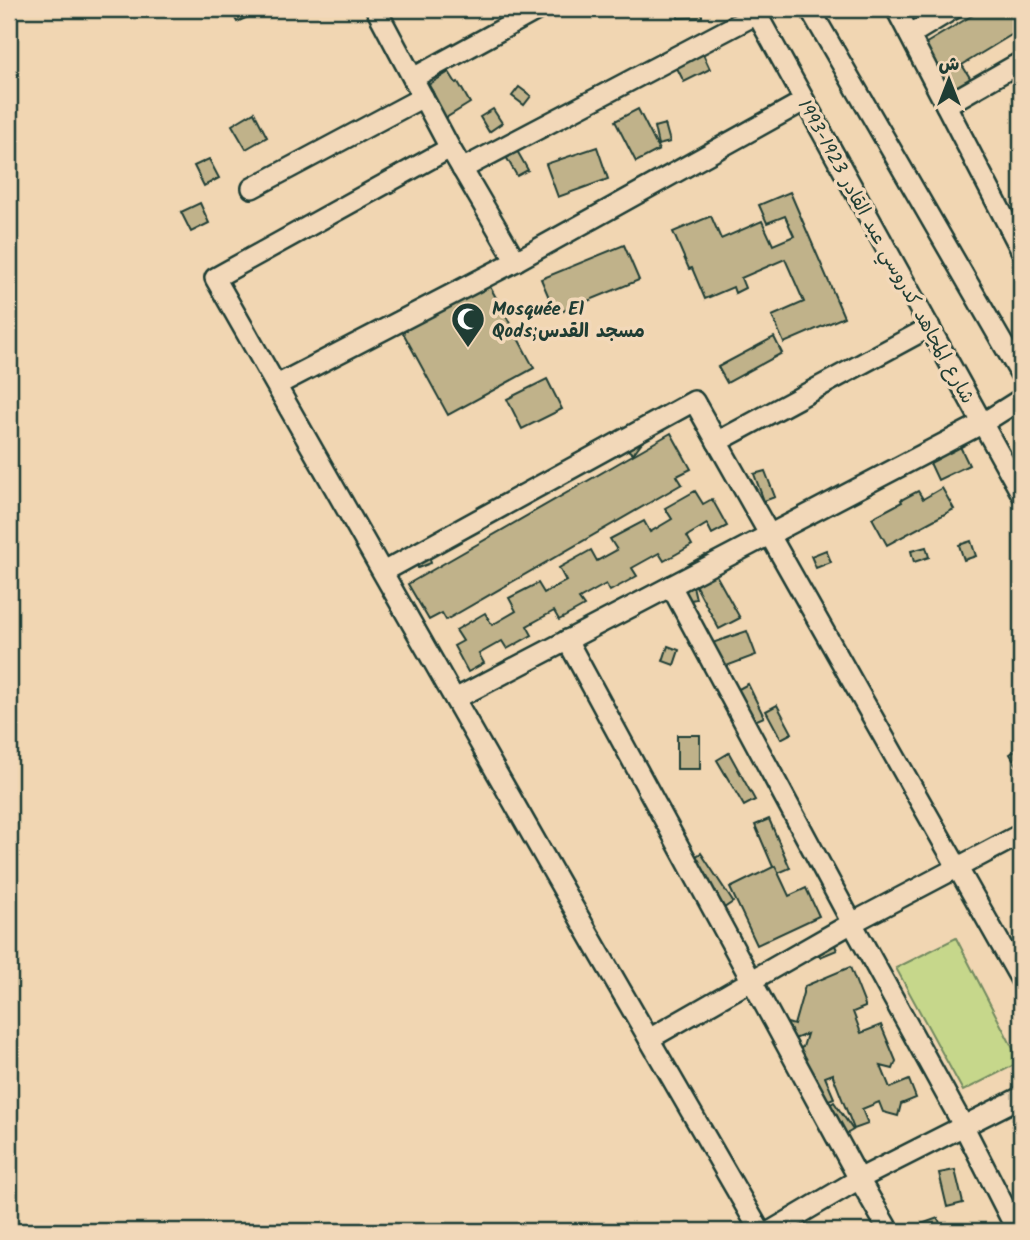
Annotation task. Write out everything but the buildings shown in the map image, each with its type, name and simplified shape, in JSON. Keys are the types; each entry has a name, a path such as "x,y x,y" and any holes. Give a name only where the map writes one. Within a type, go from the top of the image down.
{"street":[{"path":"376,9 450,148 516,261"},
{"path":"413,78 539,9"},
{"path":"810,9 1021,374"},
{"path":"896,9 946,105 1016,226 1021,250"},
{"path":"910,35 953,9"},
{"path":"462,169 755,11"},
{"name":"شارع المجاهد كدروسي عبد القادر 1923-1993","path":"755,11 1021,493"},
{"path":"946,105 1021,62"},
{"path":"252,188 423,97"},
{"path":"277,385 516,261 804,101"},
{"path":"450,148 215,278 760,1231"},
{"path":"717,442 930,327"},
{"path":"455,699 983,423 1021,399"},
{"path":"383,572 694,401 1021,980"},
{"path":"671,586 964,1127 1017,1231"},
{"path":"567,640 889,1231"},
{"path":"649,1039 852,923 1021,834"},
{"path":"771,1231 859,1179 1021,1097"}],"green space":[{"path":"956,938 1020,1062 963,1091 896,968"}],"place":[{"name":"Mosquée El Qods;مسجد القدس","path":"468,349"}]}
